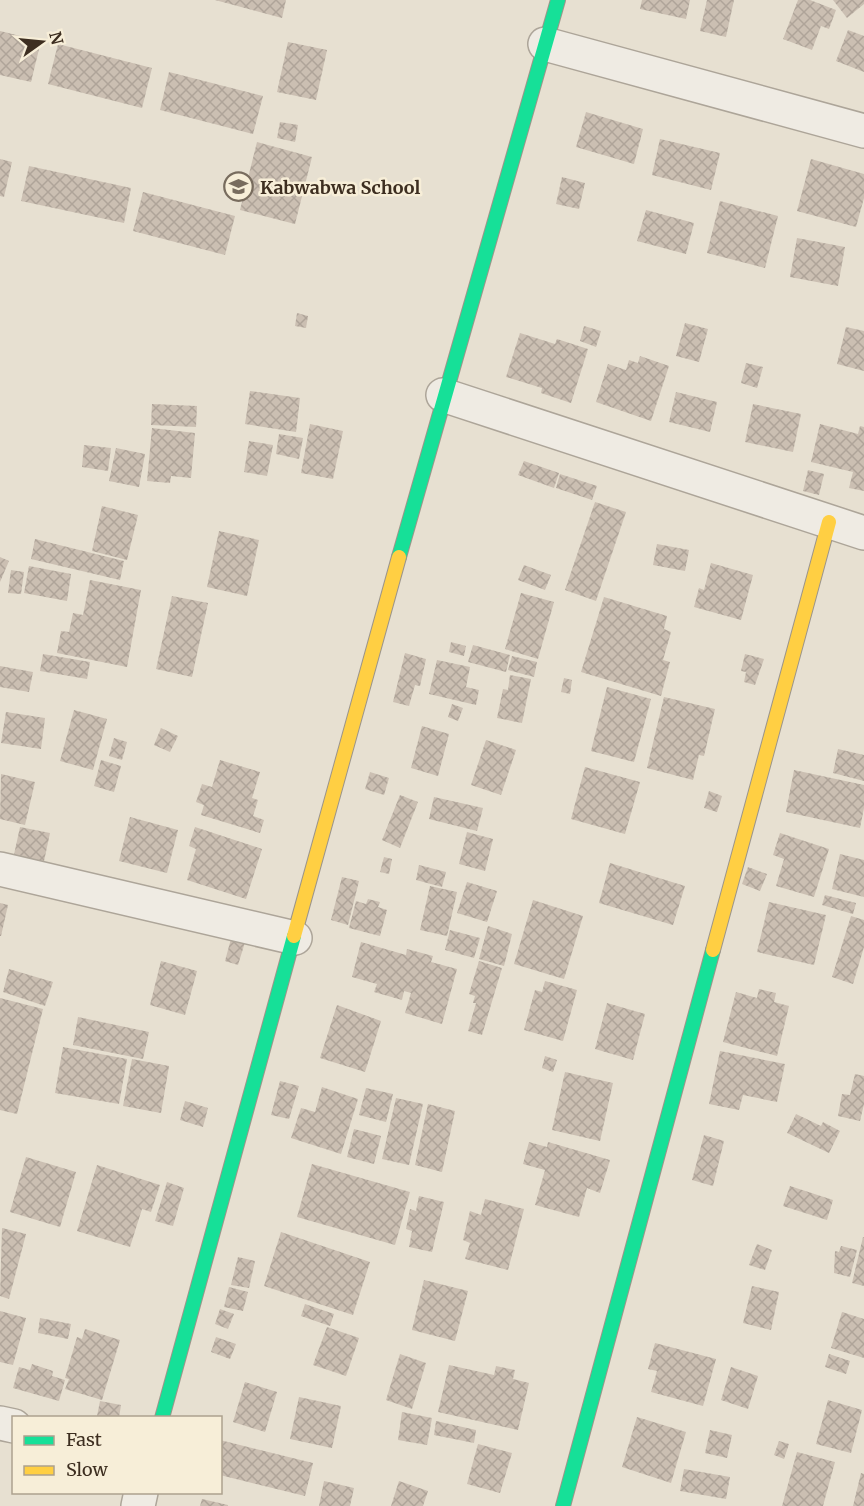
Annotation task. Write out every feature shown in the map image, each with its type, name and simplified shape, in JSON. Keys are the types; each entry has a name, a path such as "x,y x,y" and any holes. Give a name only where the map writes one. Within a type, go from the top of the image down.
{"street":[{"path":"163,1416 443,395 558,0"},
{"path":"545,44 864,131"},
{"path":"443,395 864,533"},
{"path":"563,1506 829,522"},
{"path":"0,869 295,938"}],"building":[{"path":"215,0 286,0 282,18"},
{"path":"642,0 690,0 686,19 640,9"},
{"path":"707,0 734,0 726,37 700,31"},
{"path":"798,0 810,0 836,10 829,29 821,26 812,50 783,39"},
{"path":"833,0 864,0 864,4 847,18"},
{"path":"848,30 864,36 864,72 836,61"},
{"path":"0,31 41,41 31,82 0,75"},
{"path":"288,42 327,50 316,100 277,92"},
{"path":"58,44 152,68 142,108 48,84"},
{"path":"169,72 263,96 253,134 160,110"},
{"path":"586,112 643,129 634,164 576,147"},
{"path":"280,122 298,125 295,142 277,138"},
{"path":"660,139 720,153 711,190 652,175"},
{"path":"257,142 312,157 295,224 240,210"},
{"path":"0,159 12,162 4,197 0,196"},
{"path":"811,159 864,174 864,198 856,227 797,211"},
{"path":"29,166 131,188 124,223 21,201"},
{"path":"562,177 585,183 579,209 556,204"},
{"path":"143,192 235,216 225,255 133,231"},
{"path":"720,201 778,216 765,268 707,253"},
{"path":"646,210 694,223 686,254 637,241"},
{"path":"797,238 845,247 838,286 790,277"},
{"path":"297,313 308,316 306,328 295,326"},
{"path":"685,323 708,329 699,362 676,356"},
{"path":"584,326 601,331 596,347 580,341"},
{"path":"846,327 864,331 864,371 837,364"},
{"path":"520,333 555,344 557,339 588,349 571,403 541,393 542,388 506,377"},
{"path":"640,356 669,366 651,421 596,402 608,364 626,370 629,360 638,363"},
{"path":"746,363 763,367 757,388 741,383"},
{"path":"250,391 300,398 296,432 245,424"},
{"path":"676,392 717,402 710,432 669,422"},
{"path":"152,404 197,406 196,427 151,425"},
{"path":"753,404 801,414 793,452 745,442"},
{"path":"310,424 343,431 333,479 301,473"},
{"path":"820,424 858,434 860,426 864,427 864,491 849,488 853,472 811,462"},
{"path":"152,428 195,433 191,478 171,476 170,483 147,481"},
{"path":"279,434 303,438 299,459 276,454"},
{"path":"249,441 273,445 267,476 244,472"},
{"path":"84,445 111,448 108,471 82,467"},
{"path":"116,448 145,454 139,487 109,481"},
{"path":"524,461 559,473 554,488 518,475"},
{"path":"808,470 824,474 819,495 803,491"},
{"path":"560,474 597,486 592,500 556,488"},
{"path":"595,502 626,512 596,601 565,590"},
{"path":"102,506 138,515 127,560 92,551"},
{"path":"219,531 259,540 247,596 207,587"},
{"path":"35,539 124,561 120,580 31,559"},
{"path":"657,544 689,550 685,571 653,565"},
{"path":"0,557 9,561 0,582"},
{"path":"711,563 753,575 741,620 694,607 699,588 704,590"},
{"path":"524,565 551,575 545,590 518,580"},
{"path":"29,566 71,574 67,601 24,593"},
{"path":"11,570 24,572 21,594 8,593"},
{"path":"90,580 141,590 127,667 57,653 61,631 69,632 73,613 83,615"},
{"path":"521,593 554,602 538,659 505,649"},
{"path":"172,596 208,603 192,677 156,669"},
{"path":"604,597 667,616 664,629 671,632 663,660 670,662 661,696 581,672"},
{"path":"451,642 466,646 464,656 449,652"},
{"path":"473,645 510,655 506,672 468,662"},
{"path":"405,653 426,659 420,686 415,685 409,706 393,702"},
{"path":"43,654 90,662 87,679 40,671"},
{"path":"745,654 764,659 755,685 744,682 746,672 741,671"},
{"path":"512,656 537,662 534,677 508,670"},
{"path":"437,660 470,667 466,687 479,690 476,705 429,694"},
{"path":"0,666 33,672 29,692 0,687"},
{"path":"510,675 531,679 522,723 497,718 503,689 508,690"},
{"path":"564,678 572,680 570,694 561,692"},
{"path":"607,687 651,699 634,762 591,751"},
{"path":"664,697 715,709 704,756 699,755 693,780 647,768"},
{"path":"452,704 463,708 458,721 448,717"},
{"path":"74,710 107,719 93,770 60,761"},
{"path":"6,712 45,718 41,749 1,743"},
{"path":"422,726 449,734 438,776 411,768"},
{"path":"161,728 178,736 170,752 154,745"},
{"path":"114,738 127,742 122,760 109,756"},
{"path":"486,740 516,750 501,795 471,785"},
{"path":"838,749 864,755 864,781 833,773"},
{"path":"101,760 121,766 114,792 94,786"},
{"path":"220,760 260,772 252,798 258,800 253,816 264,820 260,833 201,815 204,805 196,802 202,784 212,787"},
{"path":"585,767 640,782 625,834 571,819"},
{"path":"794,770 864,785 864,808 860,828 786,812"},
{"path":"370,772 389,778 384,795 365,789"},
{"path":"1,774 35,782 25,825 0,819"},
{"path":"709,791 722,796 717,812 704,808"},
{"path":"400,795 418,802 400,848 382,840"},
{"path":"434,797 483,808 477,831 429,819"},
{"path":"130,817 178,830 167,873 119,861"},
{"path":"20,827 50,833 43,866 13,859"},
{"path":"195,827 262,849 246,899 187,880 196,849 189,846"},
{"path":"467,832 493,839 485,871 459,864"},
{"path":"780,833 829,849 814,897 776,886 784,859 773,855"},
{"path":"840,854 864,860 864,897 832,889"},
{"path":"384,857 392,859 389,874 380,872"},
{"path":"610,863 685,886 673,925 599,903"},
{"path":"419,865 446,872 442,887 416,880"},
{"path":"748,867 767,874 760,891 742,884"},
{"path":"342,877 359,881 348,925 331,920"},
{"path":"467,882 497,891 487,922 457,913"},
{"path":"430,886 457,892 447,936 420,930"},
{"path":"825,895 856,903 853,914 822,905"},
{"path":"368,899 380,902 378,907 387,910 380,936 349,928 356,901 366,904"},
{"path":"533,900 583,916 564,979 514,964"},
{"path":"769,902 826,915 814,965 757,952"},
{"path":"0,903 8,905 1,936 0,936"},
{"path":"851,916 864,920 864,947 853,984 832,977"},
{"path":"488,926 512,934 504,966 479,959"},
{"path":"450,930 480,938 474,958 445,950"},
{"path":"232,935 246,939 238,965 225,961"},
{"path":"361,942 406,955 407,949 433,956 431,962 457,969 442,1024 405,1013 411,993 404,991 402,1000 374,992 377,984 352,977"},
{"path":"161,961 197,971 185,1015 150,1005"},
{"path":"479,961 502,968 482,1035 468,1031 476,1003 473,1003 475,996 469,994"},
{"path":"9,969 53,982 45,1006 3,992"},
{"path":"545,981 577,990 563,1041 524,1030 535,990 542,992"},
{"path":"759,989 776,993 774,1002 789,1006 777,1056 723,1042 736,992 757,998"},
{"path":"0,998 43,1009 17,1114 0,1110"},
{"path":"607,1003 645,1014 633,1060 595,1049"},
{"path":"337,1005 381,1021 365,1072 320,1058"},
{"path":"78,1017 149,1032 143,1059 73,1045"},
{"path":"63,1047 127,1059 119,1104 55,1093"},
{"path":"720,1051 785,1064 777,1102 743,1095 739,1110 709,1104"},
{"path":"545,1056 557,1060 553,1072 542,1068"},
{"path":"132,1059 169,1066 161,1113 123,1106"},
{"path":"565,1072 613,1083 600,1141 552,1130"},
{"path":"855,1074 864,1076 864,1104 860,1121 838,1116 842,1094 850,1095"},
{"path":"280,1081 299,1086 289,1119 271,1115"},
{"path":"322,1087 358,1099 341,1154 291,1138 301,1108 315,1112"},
{"path":"366,1088 393,1094 386,1122 359,1115"},
{"path":"396,1098 423,1104 409,1165 382,1159"},
{"path":"185,1101 208,1108 203,1127 180,1120"},
{"path":"428,1104 455,1111 442,1172 415,1165"},
{"path":"796,1114 821,1126 823,1122 840,1131 829,1153 787,1133"},
{"path":"354,1129 381,1136 374,1164 347,1157"},
{"path":"704,1135 724,1141 713,1186 692,1180"},
{"path":"529,1142 547,1147 548,1142 610,1160 600,1193 587,1188 579,1217 535,1205 545,1170 523,1164"},
{"path":"26,1157 76,1172 60,1227 10,1212"},
{"path":"312,1164 410,1192 395,1245 297,1217"},
{"path":"97,1165 160,1185 151,1212 142,1209 130,1247 77,1231"},
{"path":"167,1182 184,1188 173,1226 155,1221"},
{"path":"790,1186 833,1200 827,1220 783,1206"},
{"path":"419,1196 444,1202 432,1252 409,1247 412,1231 406,1229 410,1209 416,1211"},
{"path":"485,1199 524,1209 508,1270 465,1259 470,1243 463,1240 470,1211 481,1215"},
{"path":"2,1228 26,1234 9,1299 0,1296"},
{"path":"281,1232 370,1262 353,1315 264,1286"},
{"path":"864,1237 864,1286 852,1283"},
{"path":"757,1244 772,1250 765,1270 749,1265"},
{"path":"841,1246 857,1250 850,1277 834,1273 835,1251 839,1252"},
{"path":"238,1257 255,1261 249,1288 231,1285"},
{"path":"424,1280 468,1291 455,1341 412,1330"},
{"path":"752,1286 779,1292 771,1330 743,1323"},
{"path":"229,1287 248,1292 243,1311 224,1307"},
{"path":"305,1304 334,1314 330,1326 301,1316"},
{"path":"220,1309 234,1314 228,1329 215,1324"},
{"path":"0,1311 26,1318 13,1365 0,1362"},
{"path":"842,1312 864,1319 864,1358 831,1348"},
{"path":"40,1318 71,1324 68,1339 38,1333"},
{"path":"327,1327 359,1338 346,1376 313,1365"},
{"path":"85,1329 120,1340 102,1400 65,1389 69,1379 65,1378 77,1337 82,1339"},
{"path":"216,1337 236,1344 230,1359 211,1352"},
{"path":"655,1343 716,1359 703,1406 651,1392 657,1371 648,1369"},
{"path":"400,1354 426,1363 412,1409 386,1400"},
{"path":"829,1354 850,1361 846,1374 825,1367"},
{"path":"32,1364 53,1371 52,1376 65,1380 59,1401 13,1388 19,1367 30,1370"},
{"path":"449,1365 494,1375 496,1366 515,1370 513,1379 529,1383 518,1430 438,1412"},
{"path":"731,1367 758,1376 748,1409 721,1400"},
{"path":"245,1382 277,1392 265,1432 233,1422"},
{"path":"299,1397 341,1406 332,1448 290,1439"},
{"path":"828,1400 862,1410 851,1453 816,1444"},
{"path":"100,1401 121,1405 119,1416 97,1416"},
{"path":"402,1412 432,1418 427,1445 398,1440"},
{"path":"637,1417 686,1432 671,1483 622,1467"},
{"path":"436,1421 476,1430 474,1443 434,1435"},
{"path":"710,1430 732,1435 727,1458 705,1453"},
{"path":"222,1440 313,1463 305,1496 222,1475"},
{"path":"779,1441 789,1444 784,1459 774,1455"},
{"path":"478,1444 512,1453 500,1493 467,1484"},
{"path":"797,1452 835,1462 823,1506 782,1506"},
{"path":"684,1469 730,1477 726,1499 680,1491"},
{"path":"861,1473 864,1474 864,1506 853,1506"},
{"path":"324,1481 354,1488 350,1506 319,1506"},
{"path":"399,1481 428,1491 423,1506 391,1506"},
{"path":"202,1499 228,1505 228,1506 200,1506"}],"traffic: fast":[{"path":"399,557 558,0"},
{"path":"163,1416 294,936"},
{"path":"563,1506 713,950"}],"traffic: slow":[{"path":"713,950 829,522"},
{"path":"294,936 399,557"}],"place":[{"name":"Kabwabwa School","path":"239,187"}]}
